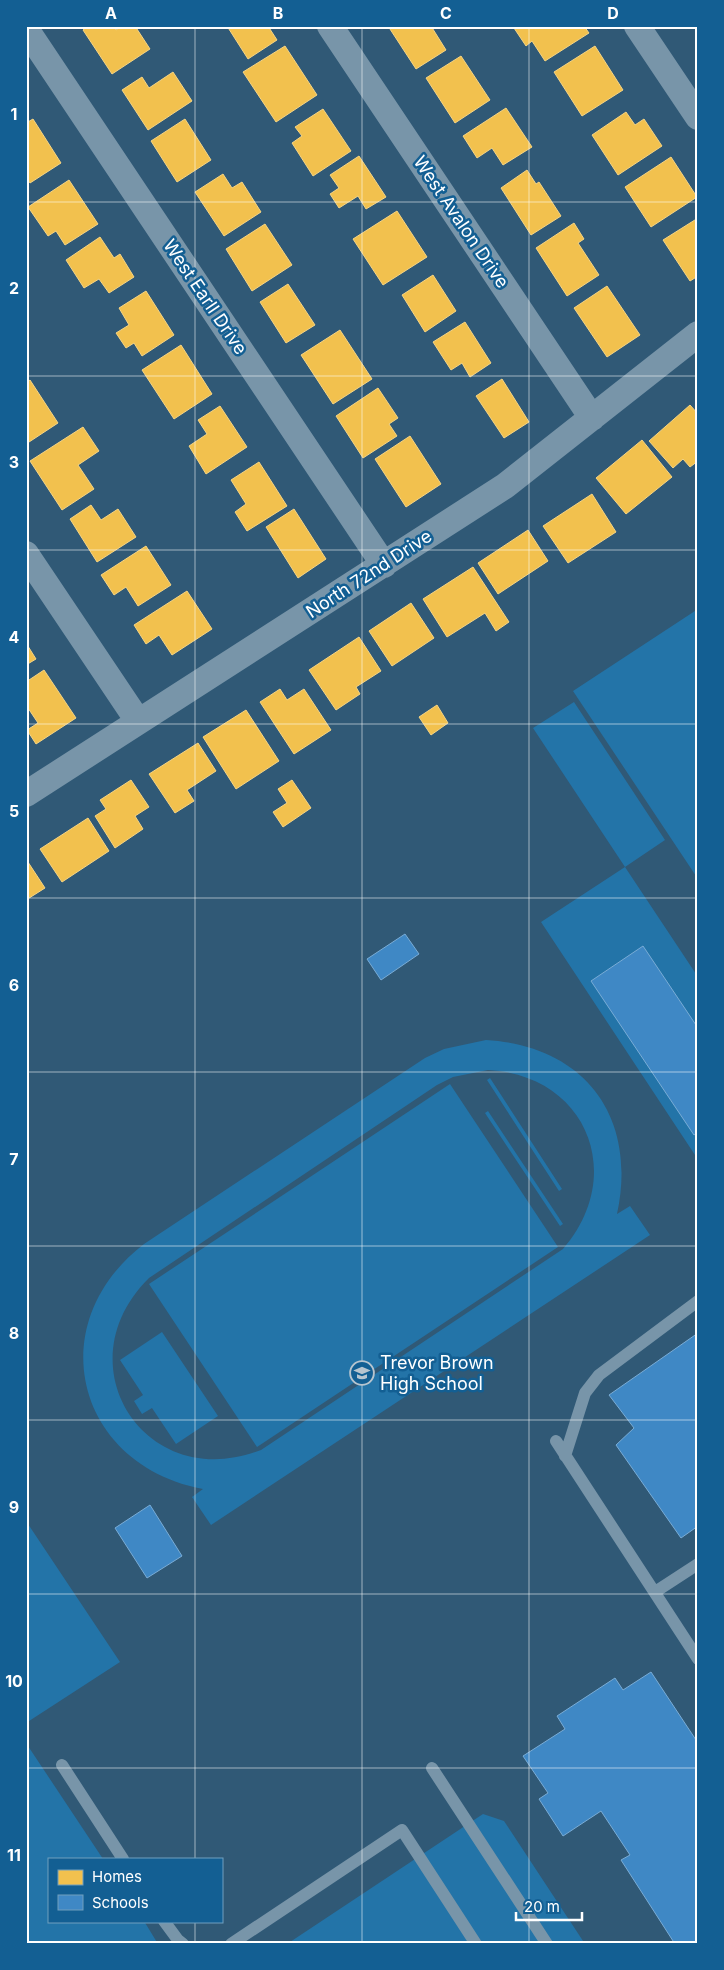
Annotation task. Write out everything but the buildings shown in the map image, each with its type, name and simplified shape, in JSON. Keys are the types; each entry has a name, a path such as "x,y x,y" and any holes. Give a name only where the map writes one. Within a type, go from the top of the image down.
{"street":[{"name":"West Avalon Drive","path":"330,26 592,418"},
{"path":"637,26 698,117"},
{"name":"West Earll Drive","path":"26,28 384,565"},
{"name":"North 72nd Drive","path":"26,794 505,486 698,334"},
{"path":"26,554 138,722"}],"lane":[{"path":"565,1456 585,1393 599,1375 698,1301"},
{"path":"556,1441 698,1658"},
{"path":"655,1592 698,1564"},
{"path":"62,1766 122,1858"},
{"path":"432,1768 547,1944"},
{"path":"232,1944 402,1830 476,1944"},
{"path":"165,1922 180,1943"}],"shaded area":[{"path":"698,609 698,879 573,691"},
{"path":"574,702 665,840 625,867 533,728"},
{"path":"625,867 698,977 698,1153 695,1155 541,922"},
{"path":"486,1040 521,1045 551,1056 576,1072 596,1093 611,1118 619,1147 621,1179 617,1214 630,1206 650,1235 211,1525 192,1497 203,1489 160,1475 126,1452 101,1422 87,1388 83,1350 91,1313 111,1277 144,1244 425,1058 444,1049","holes":["488,1070 522,1076 550,1090 572,1109 587,1134 593,1161 592,1191 582,1220 563,1249 261,1450 220,1459 183,1454 152,1438 129,1414 115,1383 113,1348 124,1312 149,1278 437,1085 453,1077"]},
{"path":"490,1078 562,1189 559,1191 487,1080"},
{"path":"450,1084 558,1247 257,1447 149,1284"},
{"path":"488,1111 563,1224 560,1226 485,1113"},
{"path":"162,1332 218,1416 176,1444 152,1408 142,1414 134,1401 143,1395 120,1360"},
{"path":"26,1521 120,1662 26,1723"},
{"path":"26,1743 102,1858 48,1858 48,1922 145,1922 158,1944 26,1944"},
{"path":"483,1814 504,1821 585,1944 287,1944"}],"place":[{"name":"Trevor Brown High School","path":"362,1373"}]}
